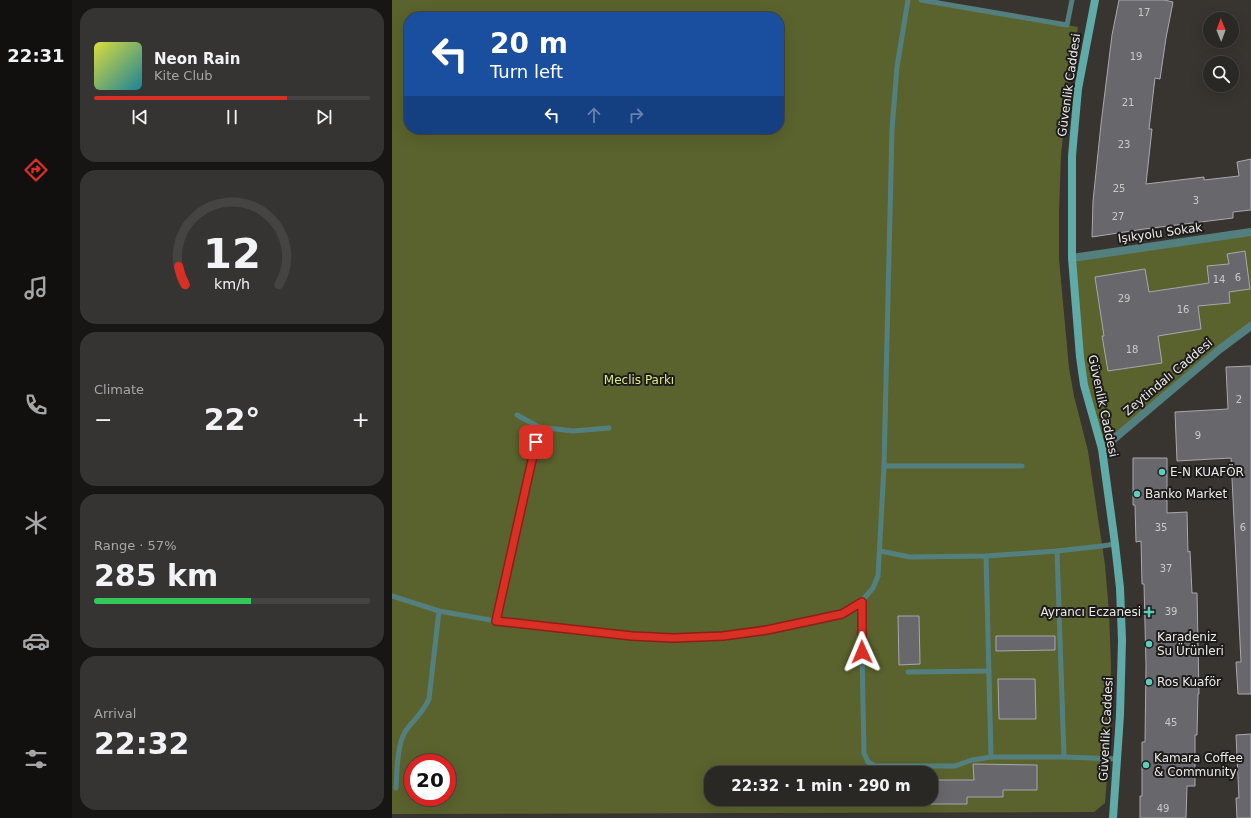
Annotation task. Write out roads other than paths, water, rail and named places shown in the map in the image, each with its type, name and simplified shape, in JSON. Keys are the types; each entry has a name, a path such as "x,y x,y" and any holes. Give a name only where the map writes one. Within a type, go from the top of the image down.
{"main road":[{"name":"Güvenlik Caddesi","path":"1095,0 1078,89 1074,133 1072,156 1072,258 1080,357 1084,385 1102,449 1120,588 1122,640 1120,716 1113,818"}],"street":[{"name":"Işıkyolu Sokak","path":"1072,258 1251,232"},
{"name":"Zeytindalı Caddesi","path":"1102,449 1220,349 1251,326"}],"lane":[{"path":"392,596 439,611 496,621 632,636 673,638 723,636 767,630 842,614 862,602 873,588 878,576 880,551 884,466 892,129 897,67 908,0"},
{"path":"921,0 1067,25 1072,0"},
{"path":"517,415 539,427 573,431 609,428"},
{"path":"496,621 539,427"},
{"path":"884,466 1022,466"},
{"path":"880,551 910,558 986,556 1057,551 1115,544"},
{"path":"1057,551 1064,757"},
{"path":"986,556 992,757"},
{"path":"862,602 864,753 868,762 875,766 955,766 972,760 992,757 1117,759"},
{"path":"396,788 401,741 405,733 425,708 429,699 439,611"},
{"path":"908,672 989,670"}],"place":[{"name":"E-N KUAFÖR","path":"1162,472"},
{"name":"Banko Market","path":"1137,494"},
{"name":"Ayrancı Eczanesi","path":"1149,612"},
{"name":"Karadeniz Su Ürünleri","path":"1149,644"},
{"name":"Ros Kuaför","path":"1149,682"},
{"name":"Kamara Coffee & Community","path":"1146,765"}],"park label":[{"name":"Meclis Parkı","path":"639,380"}]}
